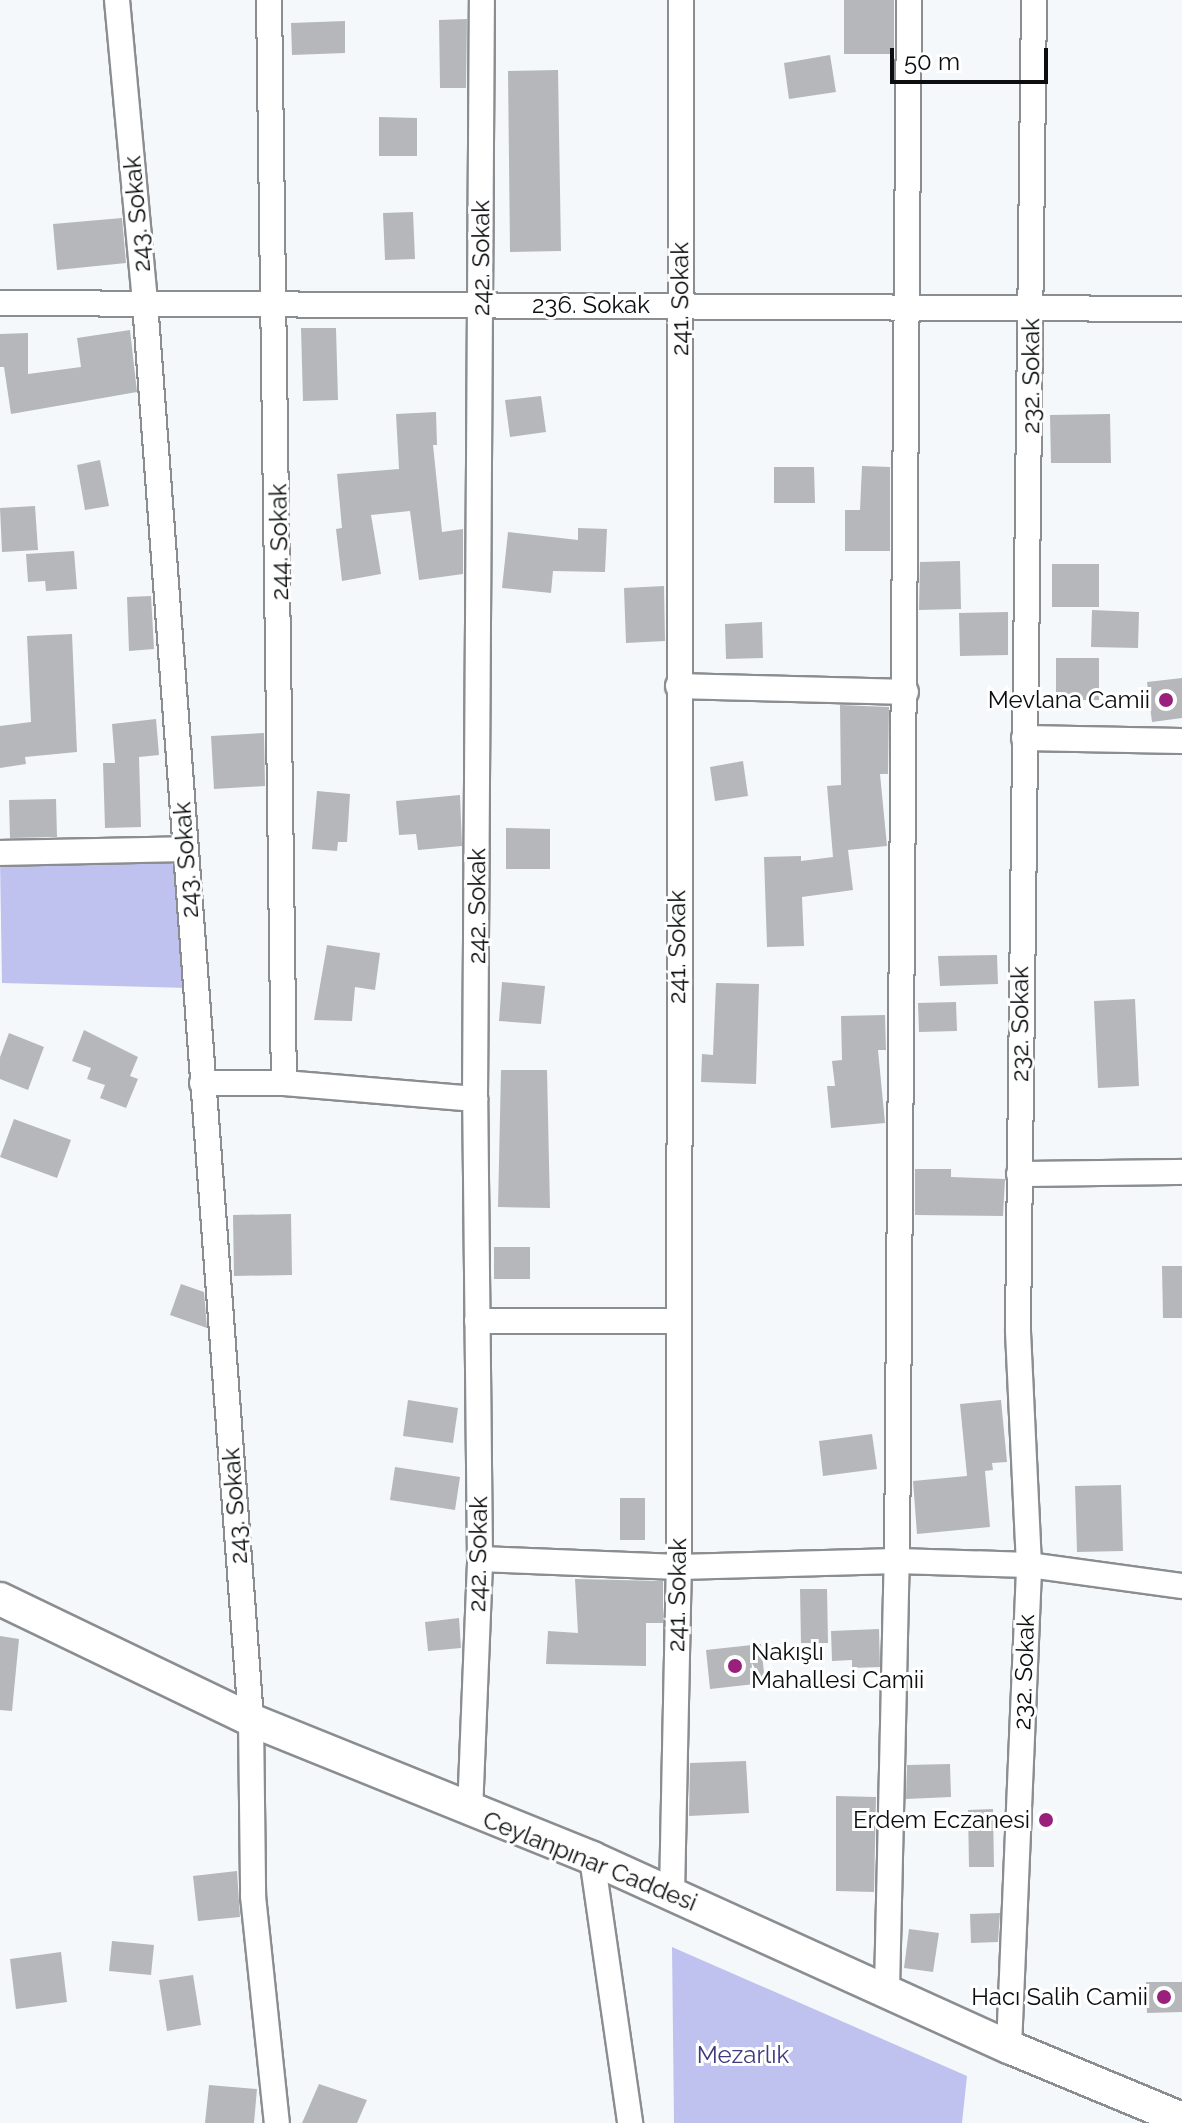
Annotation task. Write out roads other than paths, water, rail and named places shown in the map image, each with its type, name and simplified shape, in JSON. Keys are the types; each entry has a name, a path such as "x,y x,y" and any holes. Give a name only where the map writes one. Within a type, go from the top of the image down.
{"main road":[{"name":"Ceylanpınar Caddesi","path":"0,1599 251,1720 470,1812 592,1858 887,1989 1009,2047 1182,2119"}],"street":[{"name":"243. Sokak","path":"117,0 145,303 251,1720 253,1896 277,2123"},
{"name":"244. Sokak","path":"269,0 277,303 284,1083"},
{"name":"242. Sokak","path":"470,1812 480,1559 475,1099 482,0"},
{"name":"241. Sokak","path":"672,1894 679,1567 675,1321 681,0"},
{"path":"887,1989 897,1561 909,0"},
{"name":"232. Sokak","path":"1009,2047 1029,1565 1018,1329 1034,0"},
{"name":"236. Sokak","path":"0,303 1182,309"},
{"path":"678,686 906,692"},
{"path":"1024,738 1182,741"},
{"path":"0,853 185,849"},
{"path":"202,1083 284,1083 475,1099"},
{"path":"1019,1174 1182,1172"},
{"path":"477,1321 675,1321"},
{"path":"480,1559 679,1567 897,1561 1029,1565 1182,1586"},
{"path":"592,1858 630,2123"}],"place":[{"name":"Mevlana Camii","path":"1166,700"},
{"name":"Nakışlı Mahallesi Camii","path":"735,1666"},
{"name":"Erdem Eczanesi","path":"1046,1820"},
{"name":"Hacı Salih Camii","path":"1164,1997"}],"park label":[{"name":"Mezarlık","path":"743,2055"}]}
